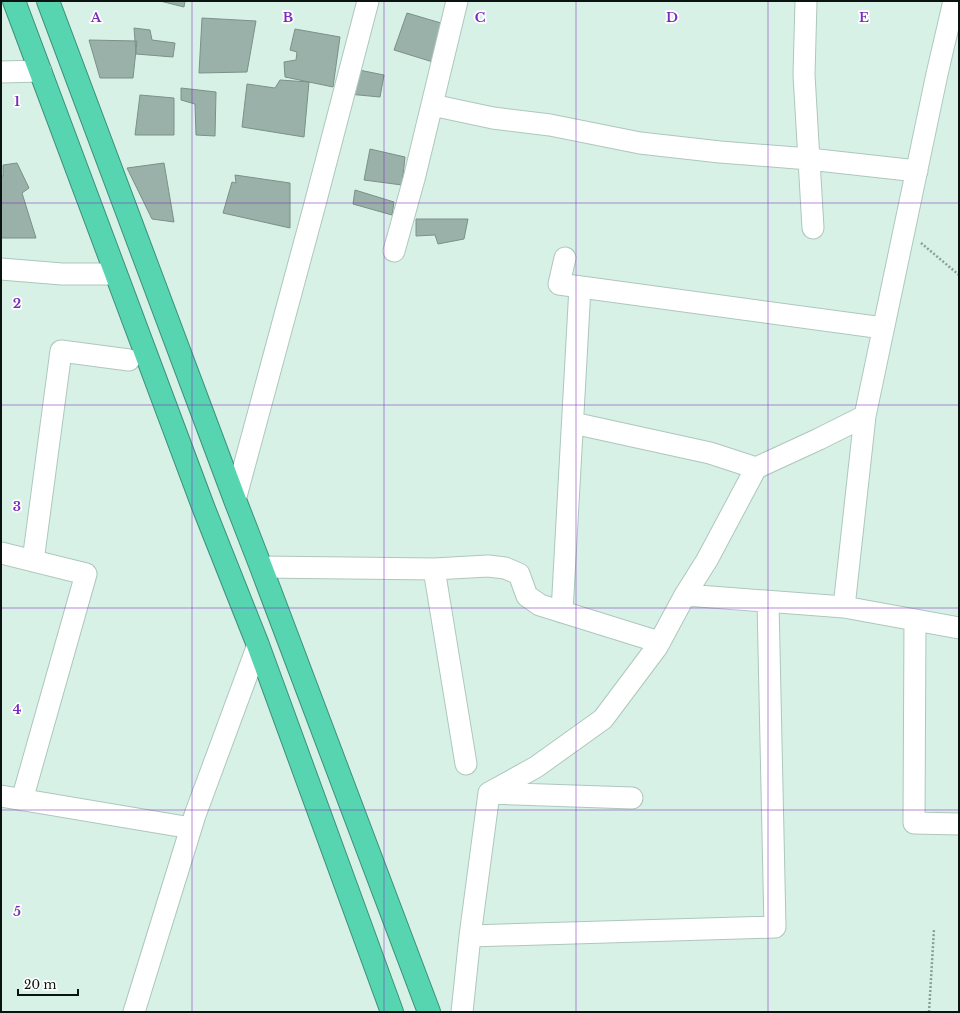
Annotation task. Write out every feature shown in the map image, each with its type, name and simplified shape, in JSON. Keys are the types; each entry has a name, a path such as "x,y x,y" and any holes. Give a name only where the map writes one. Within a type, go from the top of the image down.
{"highway":[{"path":"14,1 204,509 258,645 392,1012"},
{"path":"54,7 235,500 428,1012"}],"street":[{"path":"235,500 368,1"},
{"path":"394,251 414,179 457,1"},
{"path":"806,1 804,75 814,228"},
{"path":"844,607 865,416 916,171 954,1"},
{"path":"1,72 41,71"},
{"path":"432,105 493,118 550,125 640,143 916,171"},
{"path":"565,258 559,284 883,328"},
{"path":"1,269 62,274 116,274"},
{"path":"562,612 580,287"},
{"path":"33,561 61,351 129,360"},
{"path":"489,793 536,767 603,719 659,642 756,468 819,440 865,416"},
{"path":"573,423 710,453 756,468"},
{"path":"1,552 86,574 22,800"},
{"path":"261,567 434,569 488,566 505,568 519,574 527,596 540,605 659,642"},
{"path":"434,569 466,764"},
{"path":"685,595 844,607 959,628"},
{"path":"470,936 775,927 768,602"},
{"path":"915,620 914,823 959,824"},
{"path":"134,1012 191,828 258,645"},
{"path":"462,1012 470,936 489,793"},
{"path":"489,793 632,798"},
{"path":"1,796 191,828"}],"path":[{"path":"904,228 959,275"},
{"path":"929,1012 934,929"}],"building":[{"path":"160,1 185,1 184,7"},
{"path":"407,13 441,23 436,63 394,50"},
{"path":"202,18 256,21 247,72 199,73"},
{"path":"134,28 150,30 152,40 175,43 173,57 136,54"},
{"path":"295,29 340,37 333,87 285,77 284,62 296,60 297,52 290,50"},
{"path":"89,40 137,41 133,78 100,78"},
{"path":"354,69 384,75 380,97 348,94"},
{"path":"280,80 309,82 304,137 242,127 247,84 275,88"},
{"path":"181,88 216,92 215,136 196,135 195,104 181,100"},
{"path":"140,95 174,98 174,135 135,135"},
{"path":"370,149 405,157 402,185 364,180"},
{"path":"17,163 29,188 22,193 36,238 1,238 1,176 3,176 3,165"},
{"path":"164,163 174,222 152,219 127,168"},
{"path":"235,175 290,183 290,228 223,213 232,182 236,183"},
{"path":"355,190 394,202 392,215 353,204"},
{"path":"416,219 468,219 464,239 438,244 435,235 416,236"}]}
